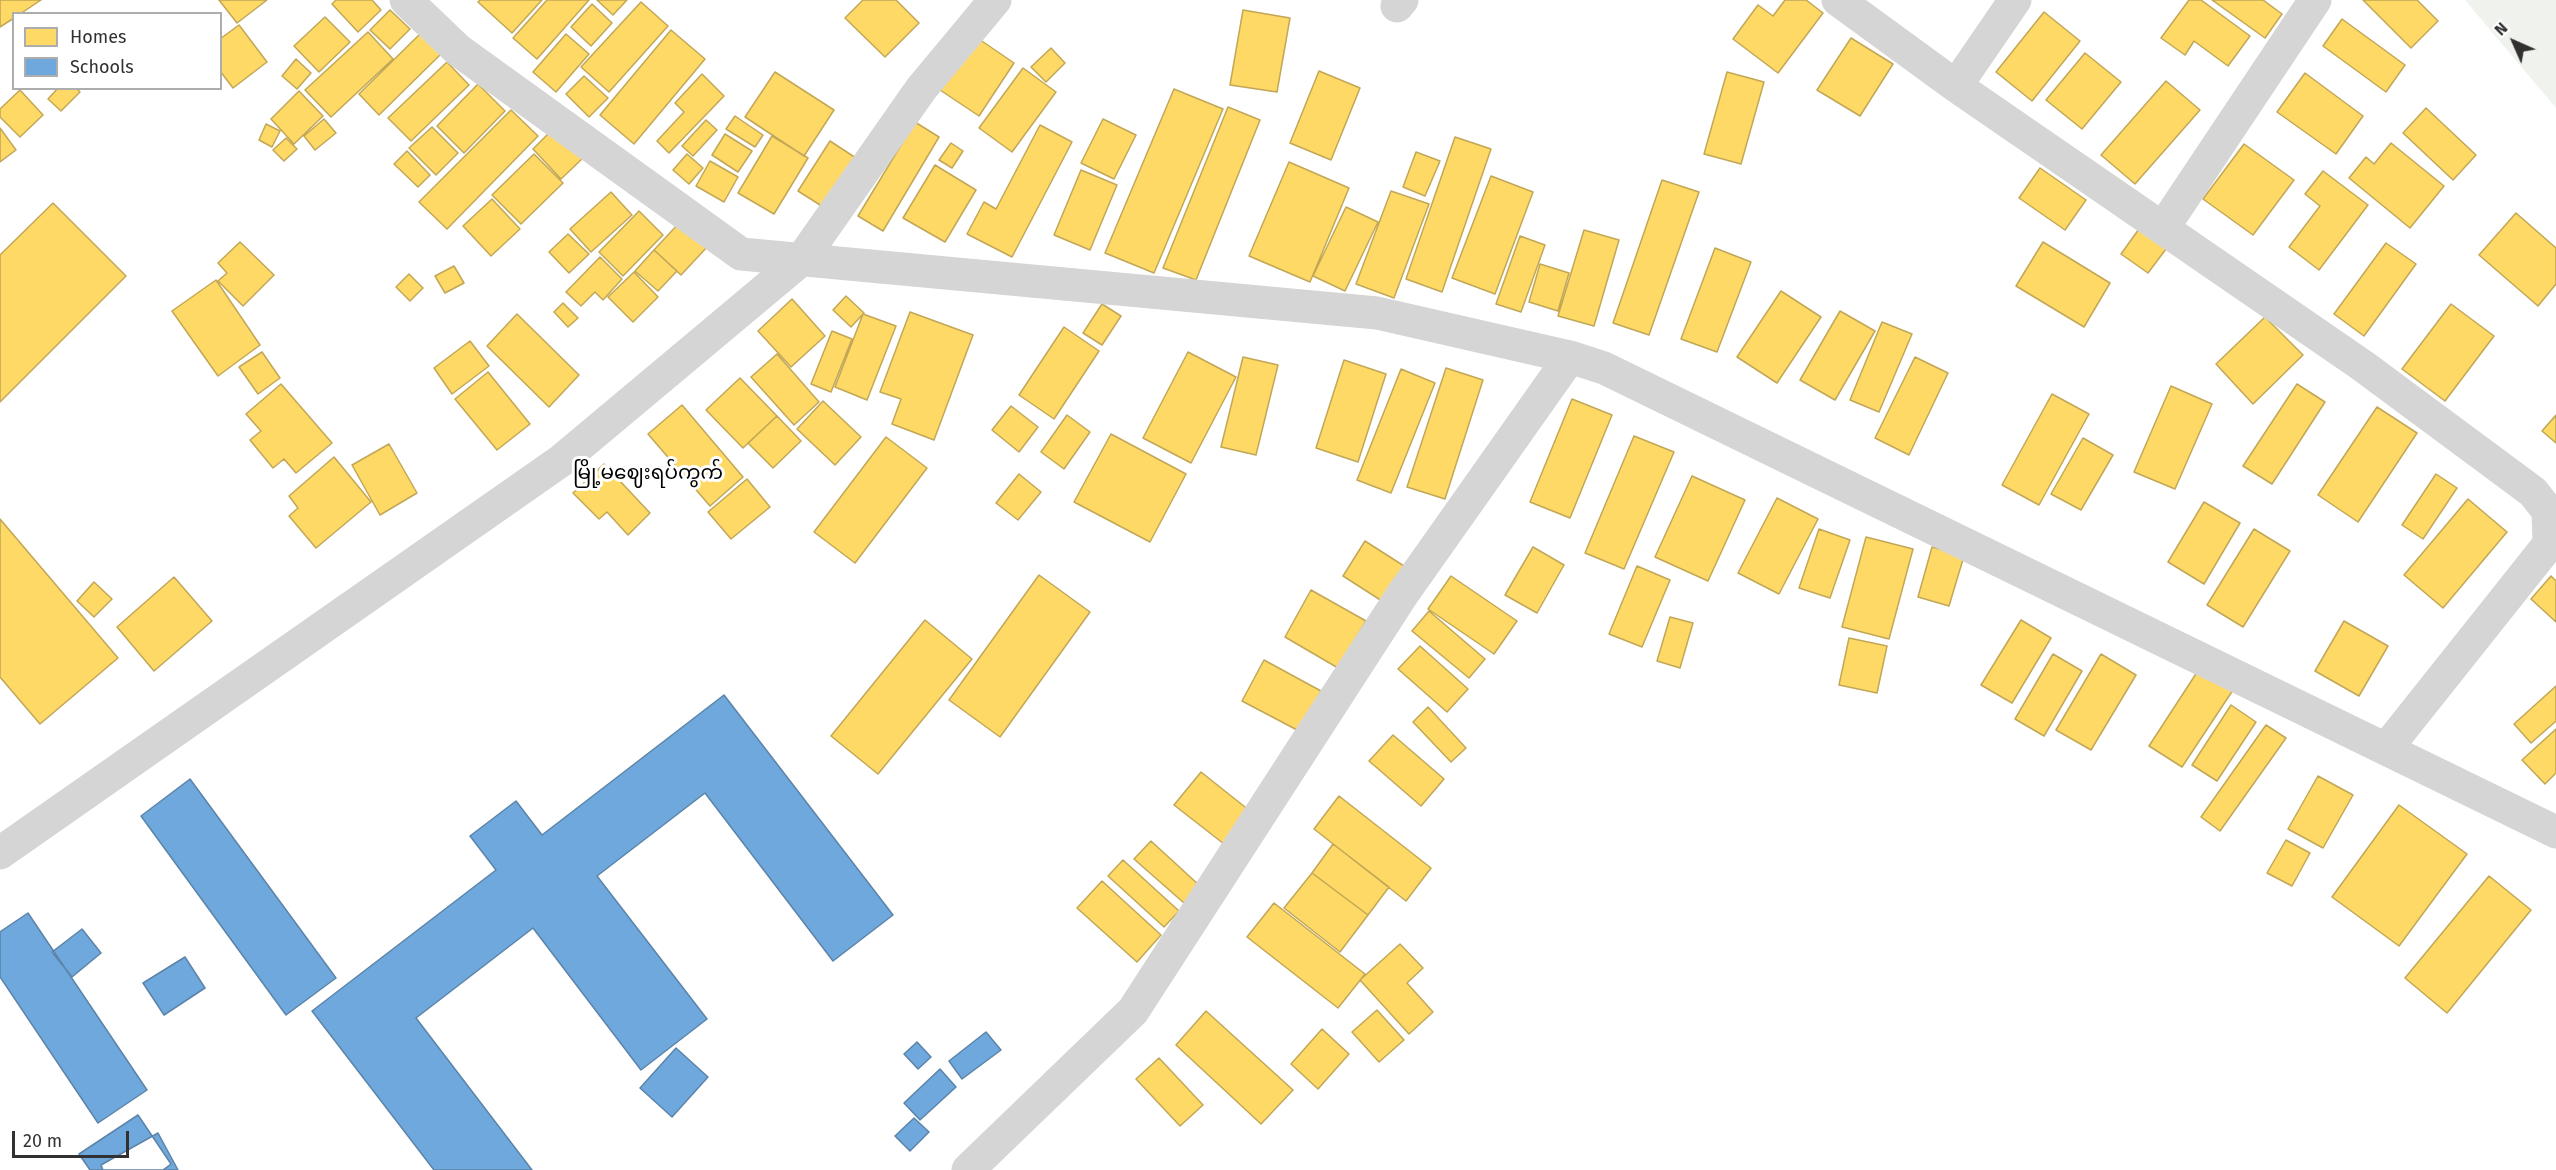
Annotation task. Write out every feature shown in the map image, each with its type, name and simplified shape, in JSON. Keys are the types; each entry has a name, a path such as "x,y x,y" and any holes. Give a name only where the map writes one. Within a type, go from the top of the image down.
{"street":[{"path":"406,0 458,50 741,254 1377,313 1570,357 1604,368 2556,831"},
{"path":"0,853 562,460 802,259 921,89 995,0"},
{"path":"1838,0 1956,86 2433,416 2533,492 2548,511 2549,543 2386,749"},
{"path":"1956,86 2015,0"},
{"path":"2163,228 2315,0"},
{"path":"968,1170 1133,1011 1402,596 1570,357"}],"shaded area":[{"path":"2465,0 2556,0 2556,108"}],"building: Homes":[{"path":"0,0 41,0 23,12 12,12 12,19 0,27"},
{"path":"219,0 267,0 237,23"},
{"path":"336,0 372,0 381,10 358,32 332,4"},
{"path":"480,0 542,0 512,33 478,2"},
{"path":"547,0 589,0 537,59 513,38"},
{"path":"597,0 627,0 613,15"},
{"path":"863,0 896,0 919,23 885,57 845,18"},
{"path":"1785,0 1806,0 1823,13 1778,73 1733,39 1758,5 1773,16"},
{"path":"2189,0 2201,0 2250,36 2228,66 2194,41 2185,55 2161,38"},
{"path":"2212,0 2263,0 2282,14 2265,38"},
{"path":"2363,0 2417,0 2438,21 2411,48"},
{"path":"641,2 668,26 609,92 581,67"},
{"path":"592,4 612,23 591,46 571,27"},
{"path":"390,10 410,29 390,49 370,30"},
{"path":"1243,10 1290,18 1277,92 1230,85"},
{"path":"2044,12 2080,41 2032,101 1996,72"},
{"path":"325,17 350,42 319,72 294,46"},
{"path":"2342,19 2405,65 2386,92 2323,46"},
{"path":"239,25 267,62 233,88 222,74 222,38"},
{"path":"671,30 705,59 634,144 600,115"},
{"path":"368,32 393,59 331,117 305,90"},
{"path":"422,32 442,53 379,115 359,94"},
{"path":"566,34 589,54 556,92 533,72"},
{"path":"976,37 1014,63 979,116 940,90"},
{"path":"1851,38 1893,64 1860,116 1817,90"},
{"path":"1051,48 1065,63 1046,82 1031,67"},
{"path":"2085,53 2121,82 2082,129 2046,100"},
{"path":"296,59 311,73 297,89 282,76"},
{"path":"447,62 469,85 411,141 388,118"},
{"path":"1023,68 1056,92 1012,152 979,128"},
{"path":"1319,71 1360,88 1331,160 1290,143"},
{"path":"775,72 834,110 804,156 745,117"},
{"path":"1727,72 1764,82 1741,164 1704,154"},
{"path":"2305,73 2363,116 2336,154 2277,112"},
{"path":"702,74 724,96 669,153 657,141 684,112 675,103"},
{"path":"584,76 608,98 589,117 566,94"},
{"path":"2166,81 2200,110 2135,184 2101,155"},
{"path":"478,84 505,111 464,153 437,126"},
{"path":"1174,89 1223,109 1154,273 1105,253"},
{"path":"20,90 43,115 20,137 0,117 0,109"},
{"path":"56,90 78,90 80,92 61,111 48,99"},
{"path":"299,91 323,116 294,144 271,119"},
{"path":"1228,107 1260,120 1196,280 1163,268"},
{"path":"2426,108 2476,155 2453,180 2403,133"},
{"path":"511,110 538,136 447,229 419,202"},
{"path":"735,116 763,135 755,147 726,129"},
{"path":"324,119 336,133 315,150 304,136"},
{"path":"1103,119 1136,135 1114,179 1081,163"},
{"path":"706,120 717,130 693,156 682,146"},
{"path":"915,122 939,137 883,231 858,216"},
{"path":"266,124 280,131 272,147 259,140"},
{"path":"1040,125 1072,142 1012,257 967,234 984,202 996,209"},
{"path":"432,127 458,153 436,175 409,148"},
{"path":"555,127 583,158 561,179 533,149"},
{"path":"0,128 16,150 0,162"},
{"path":"725,134 752,151 738,172 712,155"},
{"path":"772,136 808,158 774,214 738,193"},
{"path":"1455,137 1491,149 1442,292 1406,279"},
{"path":"286,138 297,149 284,161 273,150"},
{"path":"830,141 859,160 828,210 798,191"},
{"path":"951,143 963,151 952,168 939,160"},
{"path":"2391,143 2444,186 2410,228 2349,178 2366,157 2374,164"},
{"path":"2244,144 2294,180 2253,235 2203,199"},
{"path":"407,151 430,175 418,187 394,164"},
{"path":"1416,152 1440,161 1425,196 1403,187"},
{"path":"534,154 563,183 521,224 492,195"},
{"path":"687,154 703,168 689,184 673,170"},
{"path":"710,161 738,177 724,202 696,186"},
{"path":"1289,162 1349,188 1310,282 1249,256"},
{"path":"935,165 976,190 945,242 903,218"},
{"path":"2040,168 2086,200 2065,230 2019,198"},
{"path":"1081,170 1117,185 1090,250 1054,235"},
{"path":"2323,171 2368,205 2319,270 2289,247 2320,206 2305,194"},
{"path":"1491,176 1533,192 1495,294 1452,278"},
{"path":"1662,180 1699,192 1649,335 1613,323"},
{"path":"1391,191 1429,204 1394,298 1356,284"},
{"path":"611,192 632,215 591,252 570,229"},
{"path":"492,199 520,229 491,256 463,226"},
{"path":"53,203 126,276 0,402 0,255"},
{"path":"1346,207 1378,222 1345,291 1313,276"},
{"path":"639,211 663,235 623,276 599,252"},
{"path":"2516,213 2556,248 2556,284 2538,306 2479,255"},
{"path":"680,222 708,246 681,275 654,250"},
{"path":"2139,229 2166,249 2148,273 2121,254"},
{"path":"1584,230 1619,240 1594,326 1558,316"},
{"path":"568,234 589,254 569,273 549,252"},
{"path":"1520,236 1545,245 1521,312 1496,304"},
{"path":"240,242 274,275 243,306 218,281 227,273 218,263"},
{"path":"2043,242 2110,283 2084,327 2016,286"},
{"path":"2386,243 2416,264 2364,336 2334,314"},
{"path":"1715,248 1751,262 1717,352 1681,339"},
{"path":"654,250 677,271 658,291 635,271"},
{"path":"600,257 622,279 603,300 595,292 581,306 566,292"},
{"path":"1540,264 1569,273 1558,311 1529,302"},
{"path":"454,266 464,283 445,293 435,276"},
{"path":"634,272 658,297 633,322 608,297"},
{"path":"409,274 423,288 410,301 396,287"},
{"path":"216,280 260,345 218,376 172,311"},
{"path":"1781,291 1821,317 1777,383 1737,357"},
{"path":"846,296 864,313 851,327 833,310"},
{"path":"792,299 825,336 791,367 758,331"},
{"path":"563,303 578,318 568,327 554,312"},
{"path":"1102,304 1121,316 1102,345 1083,333"},
{"path":"2451,304 2494,336 2445,401 2402,369"},
{"path":"1840,311 1875,331 1835,400 1800,380"},
{"path":"910,312 973,335 934,440 892,424 901,399 880,392"},
{"path":"517,314 579,375 549,407 487,346"},
{"path":"863,314 896,326 867,400 835,387"},
{"path":"2265,317 2303,355 2253,404 2216,364"},
{"path":"1882,322 1912,334 1879,412 1850,400"},
{"path":"1064,327 1099,351 1054,419 1019,395"},
{"path":"832,331 852,339 831,392 811,384"},
{"path":"470,341 489,366 452,394 434,368"},
{"path":"262,352 280,378 258,394 239,367"},
{"path":"1188,352 1236,377 1191,463 1143,438"},
{"path":"777,354 819,402 794,425 751,377"},
{"path":"1243,357 1278,365 1256,455 1221,447"},
{"path":"1915,357 1948,373 1909,455 1875,438"},
{"path":"1344,360 1386,374 1358,462 1316,448"},
{"path":"1446,368 1483,380 1445,499 1407,487"},
{"path":"1401,369 1435,383 1391,493 1357,480"},
{"path":"488,372 530,424 497,450 455,399"},
{"path":"740,378 777,416 743,448 706,410"},
{"path":"281,384 332,443 296,473 284,459 273,468 250,440 261,431 246,414"},
{"path":"2297,384 2325,402 2272,484 2243,466"},
{"path":"2171,386 2212,404 2175,489 2134,472"},
{"path":"2052,394 2089,414 2039,505 2002,485"},
{"path":"1572,399 1612,415 1570,518 1530,502"},
{"path":"823,401 861,437 835,465 797,429"},
{"path":"682,405 743,477 710,506 648,434"},
{"path":"1011,406 1038,427 1019,452 992,430"},
{"path":"2377,407 2417,433 2358,522 2318,495"},
{"path":"1067,415 1090,432 1064,469 1041,452"},
{"path":"2556,415 2556,443 2542,431"},
{"path":"777,416 801,441 773,468 748,443"},
{"path":"1111,434 1186,474 1150,542 1074,502"},
{"path":"1634,436 1674,452 1624,569 1585,553"},
{"path":"886,437 927,468 855,563 814,532"},
{"path":"2083,438 2113,455 2081,510 2051,494"},
{"path":"389,444 417,493 380,515 352,465"},
{"path":"334,457 371,502 316,548 289,516 298,508 289,496"},
{"path":"604,464 650,513 628,535 607,512 599,519 573,493"},
{"path":"1019,474 1041,492 1018,520 996,503"},
{"path":"2436,474 2457,488 2423,539 2402,525"},
{"path":"1692,476 1745,500 1708,581 1655,557"},
{"path":"747,479 770,507 731,539 708,512"},
{"path":"1777,498 1818,519 1779,594 1738,573"},
{"path":"2468,499 2507,532 2443,608 2404,575"},
{"path":"2204,502 2240,523 2204,584 2168,562"},
{"path":"0,519 118,658 40,724 0,677"},
{"path":"1819,529 1850,540 1830,598 1799,588"},
{"path":"2254,529 2290,551 2243,627 2207,605"},
{"path":"1866,537 1913,549 1889,639 1842,627"},
{"path":"1365,541 1404,566 1382,601 1343,576"},
{"path":"1533,547 1564,565 1537,613 1505,595"},
{"path":"1932,547 1964,556 1949,606 1918,597"},
{"path":"1637,566 1670,580 1642,647 1609,634"},
{"path":"1039,575 1090,612 1000,737 949,700"},
{"path":"1451,576 1517,621 1494,654 1428,609"},
{"path":"2551,576 2556,581 2556,622 2531,599"},
{"path":"174,577 212,621 154,671 117,627"},
{"path":"94,582 112,599 94,617 77,601"},
{"path":"1311,590 1366,621 1338,668 1285,637"},
{"path":"1429,611 1485,659 1469,678 1412,631"},
{"path":"1670,617 1693,623 1680,668 1657,661"},
{"path":"925,620 972,659 878,774 831,736"},
{"path":"2021,620 2051,638 2012,703 1981,685"},
{"path":"2344,621 2388,646 2359,696 2315,671"},
{"path":"1849,638 1887,646 1877,693 1839,685"},
{"path":"1420,646 1468,689 1447,712 1398,669"},
{"path":"2053,654 2082,671 2044,736 2015,719"},
{"path":"2101,654 2136,675 2091,750 2056,730"},
{"path":"1264,660 1321,691 1299,731 1242,701"},
{"path":"2203,663 2237,684 2182,767 2149,746"},
{"path":"2556,686 2556,721 2531,743 2514,724"},
{"path":"2231,705 2256,722 2217,781 2192,765"},
{"path":"1428,707 1466,748 1451,762 1413,722"},
{"path":"2266,725 2286,738 2220,831 2201,817"},
{"path":"2556,729 2556,773 2545,784 2522,760"},
{"path":"1393,735 1444,779 1421,806 1369,761"},
{"path":"1201,772 1250,811 1224,844 1174,805"},
{"path":"2318,776 2353,795 2323,848 2288,829"},
{"path":"1339,796 1431,868 1406,901 1314,829"},
{"path":"2399,805 2467,854 2399,946 2332,897"},
{"path":"2286,840 2310,853 2292,886 2267,873"},
{"path":"1151,841 1200,886 1184,903 1134,859"},
{"path":"1333,844 1389,887 1368,915 1312,873"},
{"path":"1123,860 1179,911 1164,927 1108,876"},
{"path":"1312,873 1368,915 1340,952 1284,908"},
{"path":"2489,876 2531,910 2447,1013 2405,978"},
{"path":"1102,881 1161,935 1137,962 1077,908"},
{"path":"1274,903 1365,974 1338,1008 1247,937"},
{"path":"1400,944 1423,968 1407,983 1433,1012 1409,1034 1360,980"},
{"path":"1377,1010 1404,1040 1379,1062 1352,1032"},
{"path":"1206,1011 1293,1090 1261,1124 1176,1045"},
{"path":"1322,1029 1349,1054 1318,1089 1291,1064"},
{"path":"1159,1058 1203,1105 1180,1126 1136,1079"}],"building: Schools":[{"path":"724,695 893,915 833,961 705,793 597,876 707,1019 641,1070 533,928 416,1018 532,1170 434,1170 312,1011 496,870 470,836 516,801 542,835"},
{"path":"190,779 336,978 286,1015 141,816"},
{"path":"28,913 147,1090 98,1123 0,977 0,932"},
{"path":"82,929 101,953 72,977 52,952"},
{"path":"185,957 205,988 164,1015 143,983"},
{"path":"986,1032 1001,1050 962,1079 949,1061"},
{"path":"917,1042 931,1057 918,1069 904,1054"},
{"path":"676,1048 708,1077 672,1117 640,1088"},
{"path":"940,1069 956,1087 920,1120 904,1103"},
{"path":"138,1115 171,1164 163,1170 90,1170 79,1154"},
{"path":"914,1118 929,1132 910,1151 895,1136"},
{"path":"158,1133 178,1170 103,1170 101,1165"}],"district":[{"name":"မြို့မဈေးရပ်ကွက်","path":"648,473"}]}
